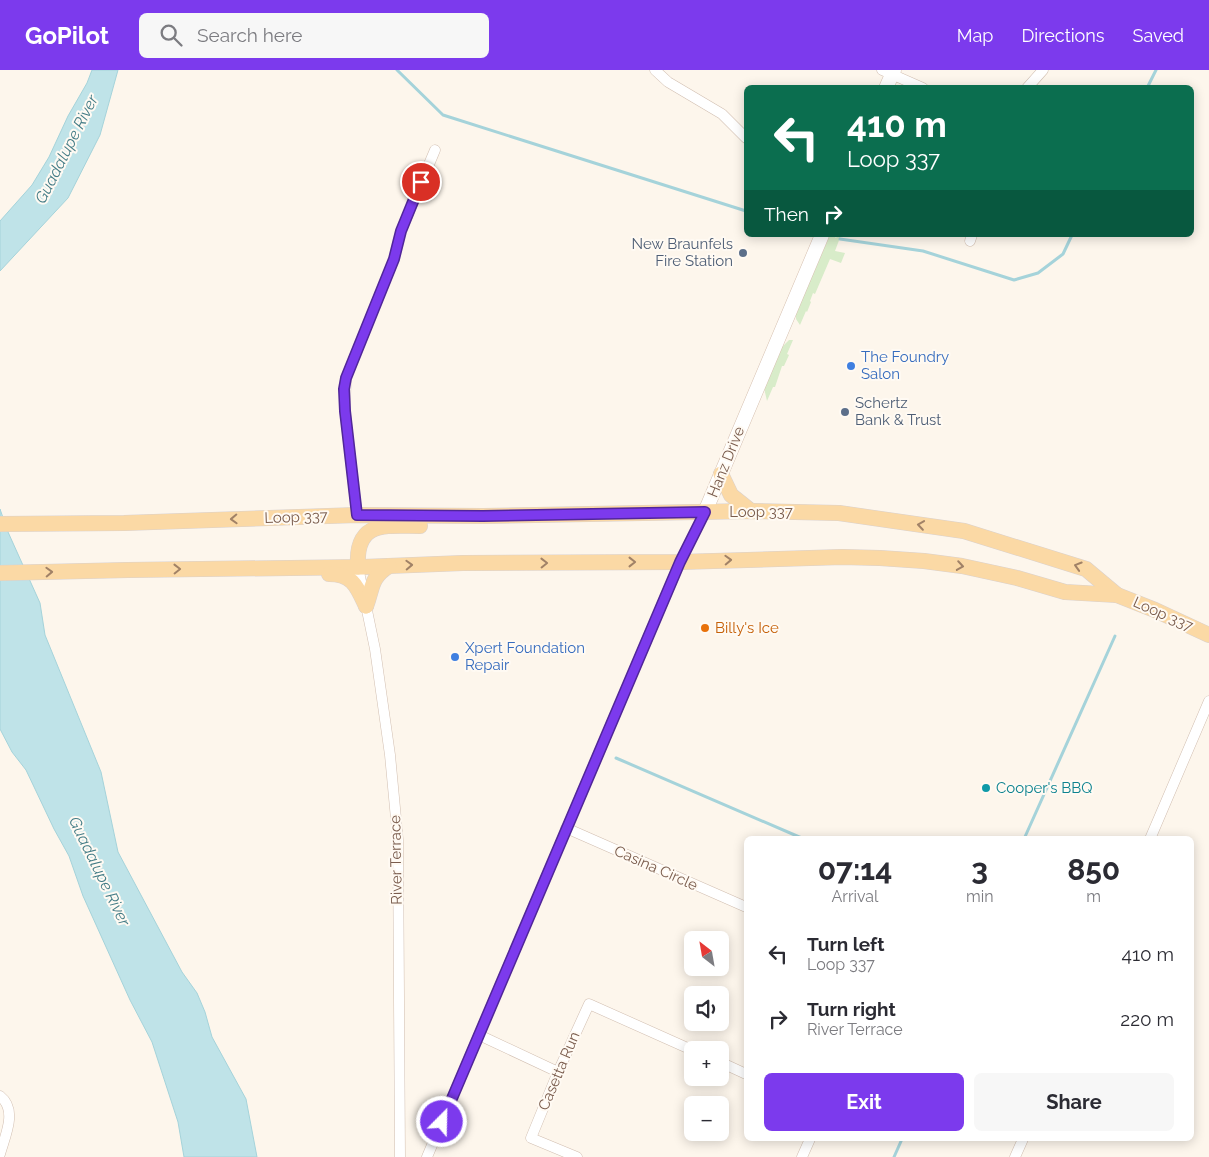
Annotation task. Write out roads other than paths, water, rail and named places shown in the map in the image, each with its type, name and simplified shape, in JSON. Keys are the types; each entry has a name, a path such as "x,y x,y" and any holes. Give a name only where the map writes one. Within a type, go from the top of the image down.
{"main road":[{"path":"721,474 731,495 751,511"},
{"name":"Loop 337","path":"0,524 124,523 357,515 499,516 751,511 839,513 964,531 1086,569 1116,595"},
{"path":"358,567 359,546 367,531 373,528 379,526 479,525 488,524 499,516"},
{"name":"Loop 337","path":"0,573 358,567 463,563 680,562 842,557 924,561 962,566 1018,578 1065,592 1116,595 1155,610 1209,635"},
{"path":"366,606 371,586 376,576 389,566"},
{"path":"230,568 241,576 342,575 357,586 366,606"}],"street":[{"path":"655,70 668,82 722,114 744,136"},
{"path":"1030,85 1043,70"},
{"path":"887,85 889,71 917,85"},
{"path":"357,515 345,411 344,389 346,378 394,259 401,231 435,150"},
{"name":"Hanz Drive","path":"427,1157 566,828 680,562 705,512 821,237"},
{"name":"River Terrace","path":"358,567 375,649 390,754 398,840 400,1157"},
{"path":"1151,836 1209,701"},
{"name":"Casina Circle","path":"566,828 744,906"},
{"name":"Casetta Run","path":"576,1157 531,1138 588,1004 684,1046"},
{"path":"479,1035 558,1072"},
{"path":"729,1066 744,1073"},
{"path":"0,1096 9,1107 10,1114 0,1154"},
{"path":"802,1157 809,1141"},
{"path":"1015,1157 1022,1141"}],"water":[{"name":"Guadalupe River","path":"92,70 118,70 100,135 68,198 0,271 0,221 32,185 49,157"},
{"name":"Guadalupe River","path":"0,509 8,532 40,603 45,635 101,772 118,852 182,972 197,993 212,1037 246,1099 257,1157 184,1157 178,1122 152,1042 130,1000 83,896 69,856 26,770 12,752 0,729"}],"waterway":[{"path":"397,70 443,115 744,210"},
{"path":"1148,85 1156,70"},
{"path":"840,239 923,251 1014,280 1038,273 1063,254 1071,237"},
{"path":"1025,836 1115,636"},
{"path":"616,758 797,836"},
{"path":"894,1157 901,1141"}],"place":[{"name":"New Braunfels Fire Station","path":"743,253"},
{"name":"The Foundry Salon","path":"851,366"},
{"name":"Schertz Bank & Trust","path":"845,412"},
{"name":"Billy's Ice","path":"705,628"},
{"name":"Xpert Foundation Repair","path":"455,657"},
{"name":"Cooper's BBQ","path":"986,788"}]}
